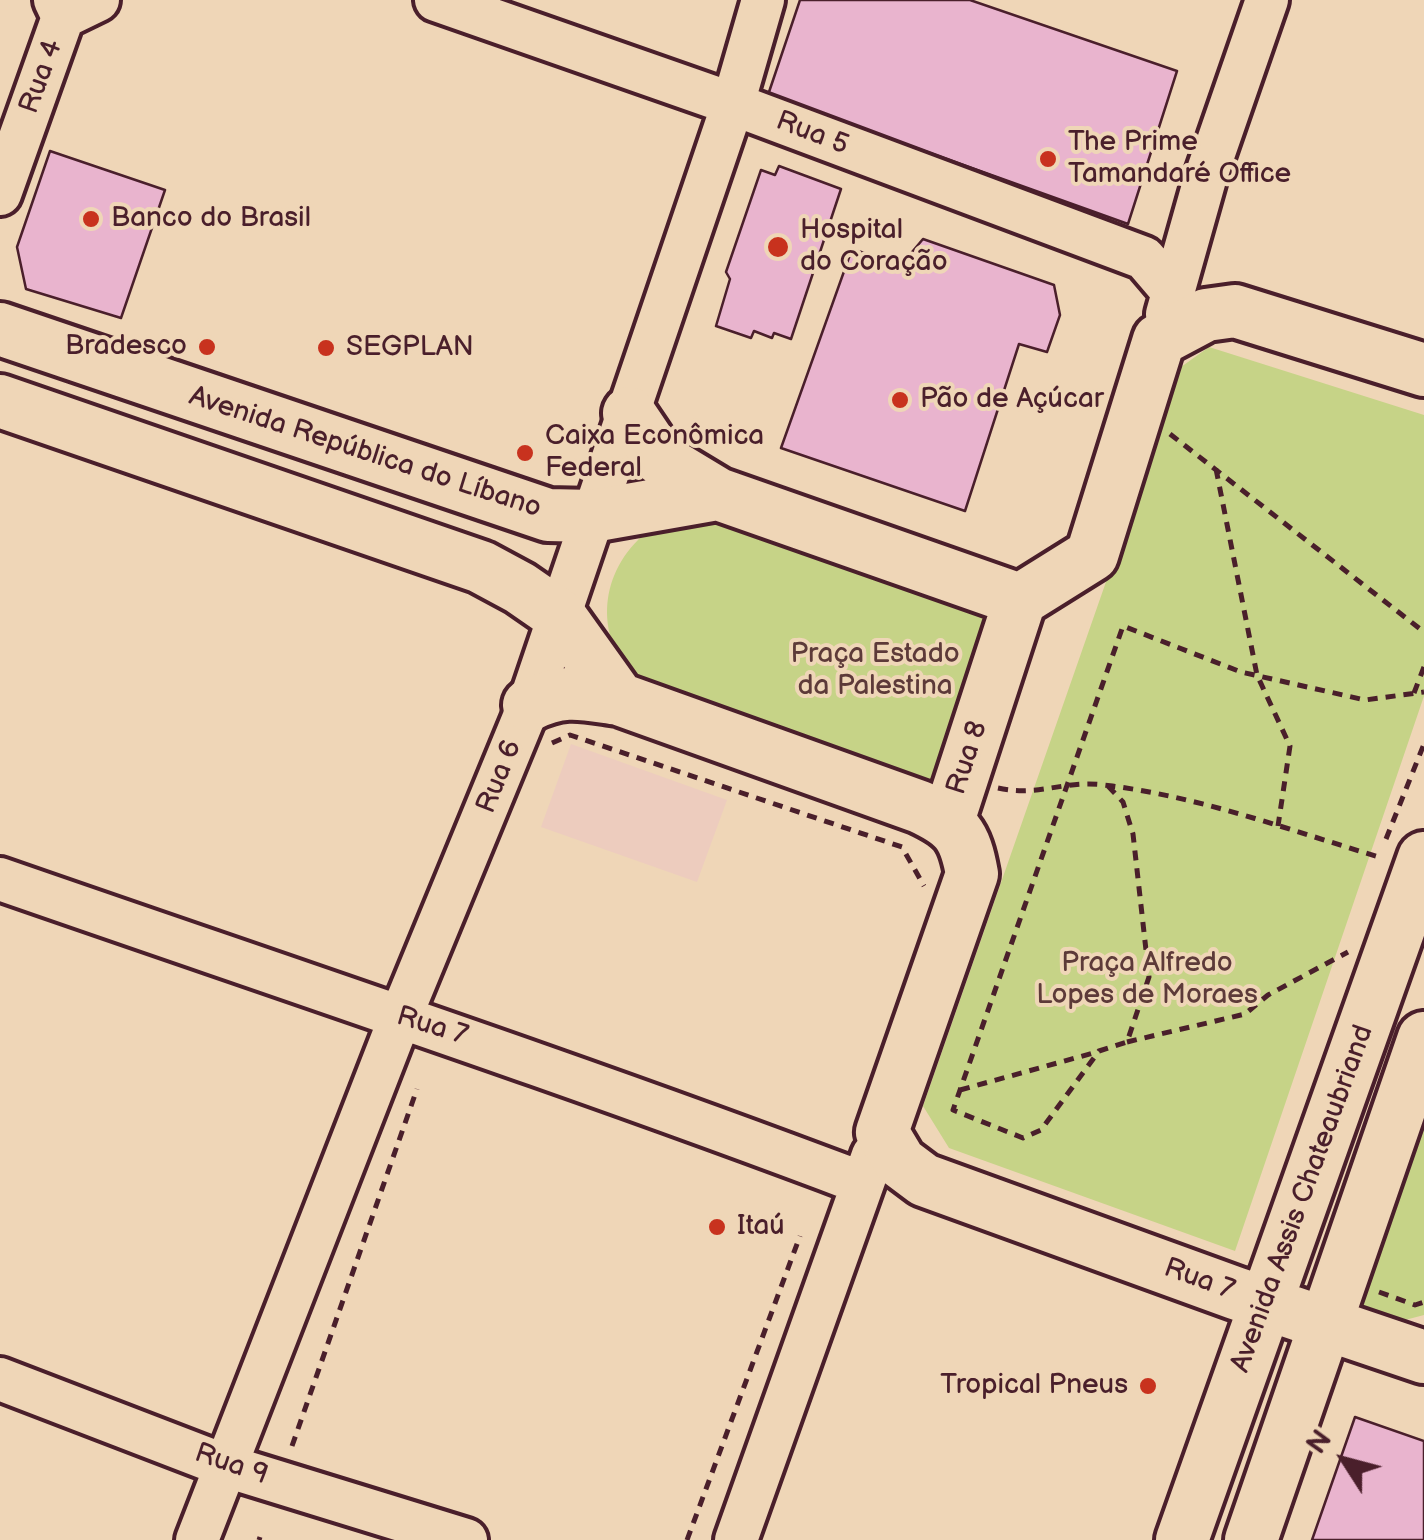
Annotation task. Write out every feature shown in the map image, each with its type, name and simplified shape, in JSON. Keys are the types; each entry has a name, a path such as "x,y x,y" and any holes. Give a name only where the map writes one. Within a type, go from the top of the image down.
{"main road":[{"path":"1020,600 1092,555 1166,316 1235,311 1424,370"},
{"name":"Avenida República do Líbano","path":"0,329 548,515 593,516 718,494 1020,600"},
{"path":"0,401 481,567 559,615 619,700"},
{"path":"629,413 660,459 718,494"},
{"name":"Rua 8","path":"882,1132 972,874 953,800 1020,600"},
{"path":"532,728 551,694 572,692 619,700 920,807 953,800"},
{"name":"Avenida Assis Chateaubriand","path":"1182,1540 1267,1304 1402,857"},
{"path":"1251,1540 1424,1038"},
{"name":"Rua 7","path":"882,1132 900,1162 924,1180 1424,1357"}],"street":[{"name":"Rua 5","path":"436,0 733,104 1144,258 1166,316"},
{"name":"Rua 6","path":"197,1540 400,1018 532,728 559,615 733,104 763,0"},
{"path":"1166,316 1205,179 1267,0"},
{"name":"Rua 4","path":"0,194 72,6"},
{"name":"Rua 7","path":"0,878 400,1018 474,1040 862,1183"},
{"name":"Rua 8","path":"736,1540 882,1132"},
{"name":"Rua 9","path":"0,1378 226,1466 466,1540"}],"path":[{"path":"1138,408 1424,632"},
{"path":"1216,469 1256,674 1290,746 1278,826"},
{"path":"1099,1052 1041,1130 1023,1138 953,1110 1123,626 1241,672 1365,700 1424,692"},
{"path":"1414,693 1424,668"},
{"path":"532,728 570,735 902,847"},
{"path":"953,800 1024,794 1068,784 1108,786 1233,812 1402,857"},
{"path":"1108,786 1123,802 1134,834 1149,977 1127,1042"},
{"path":"960,1090 1127,1042 1245,1014 1268,995 1348,952"},
{"path":"292,1446 417,1089"},
{"path":"687,1540 800,1236"}],"shaded area":[{"path":"571,744 727,800 697,882 541,827"}],"green space":[{"name":"Praça Alfredo Lopes de Moraes","path":"1209,347 1424,415 1424,696 1235,1251 949,1148 923,1106 1181,367"},
{"name":"Praça Estado da Palestina","path":"691,510 990,606 939,798 640,686 626,669 609,632 609,594 624,557 651,525"},
{"path":"1424,1089 1424,1315 1405,1320 1365,1311 1354,1291"}],"building":[{"name":"The Prime Tamandaré Office","path":"800,0 970,0 1177,71 1128,224 768,95"},
{"name":"Banco do Brasil","path":"50,151 165,190 121,318 26,289 17,247"},
{"name":"Hospital do Coração","path":"779,166 841,189 791,339 774,333 772,338 754,331 751,338 716,326 730,279 726,272 761,170 775,175"},
{"name":"Pão de Açúcar","path":"923,239 1054,285 1060,315 1047,352 1019,344 965,511 781,448 852,249 901,265"},
{"path":"1355,1417 1424,1441 1424,1540 1312,1540"}],"place":[{"name":"The Prime Tamandaré Office","path":"1048,159"},
{"name":"Banco do Brasil","path":"91,219"},
{"name":"Hospital do Coração","path":"778,247"},
{"name":"Bradesco","path":"207,347"},
{"name":"SEGPLAN","path":"326,348"},
{"name":"Pão de Açúcar","path":"900,400"},
{"name":"Caixa Econômica Federal","path":"525,453"},
{"name":"Itaú","path":"717,1227"},
{"name":"Tropical Pneus","path":"1148,1386"}]}
